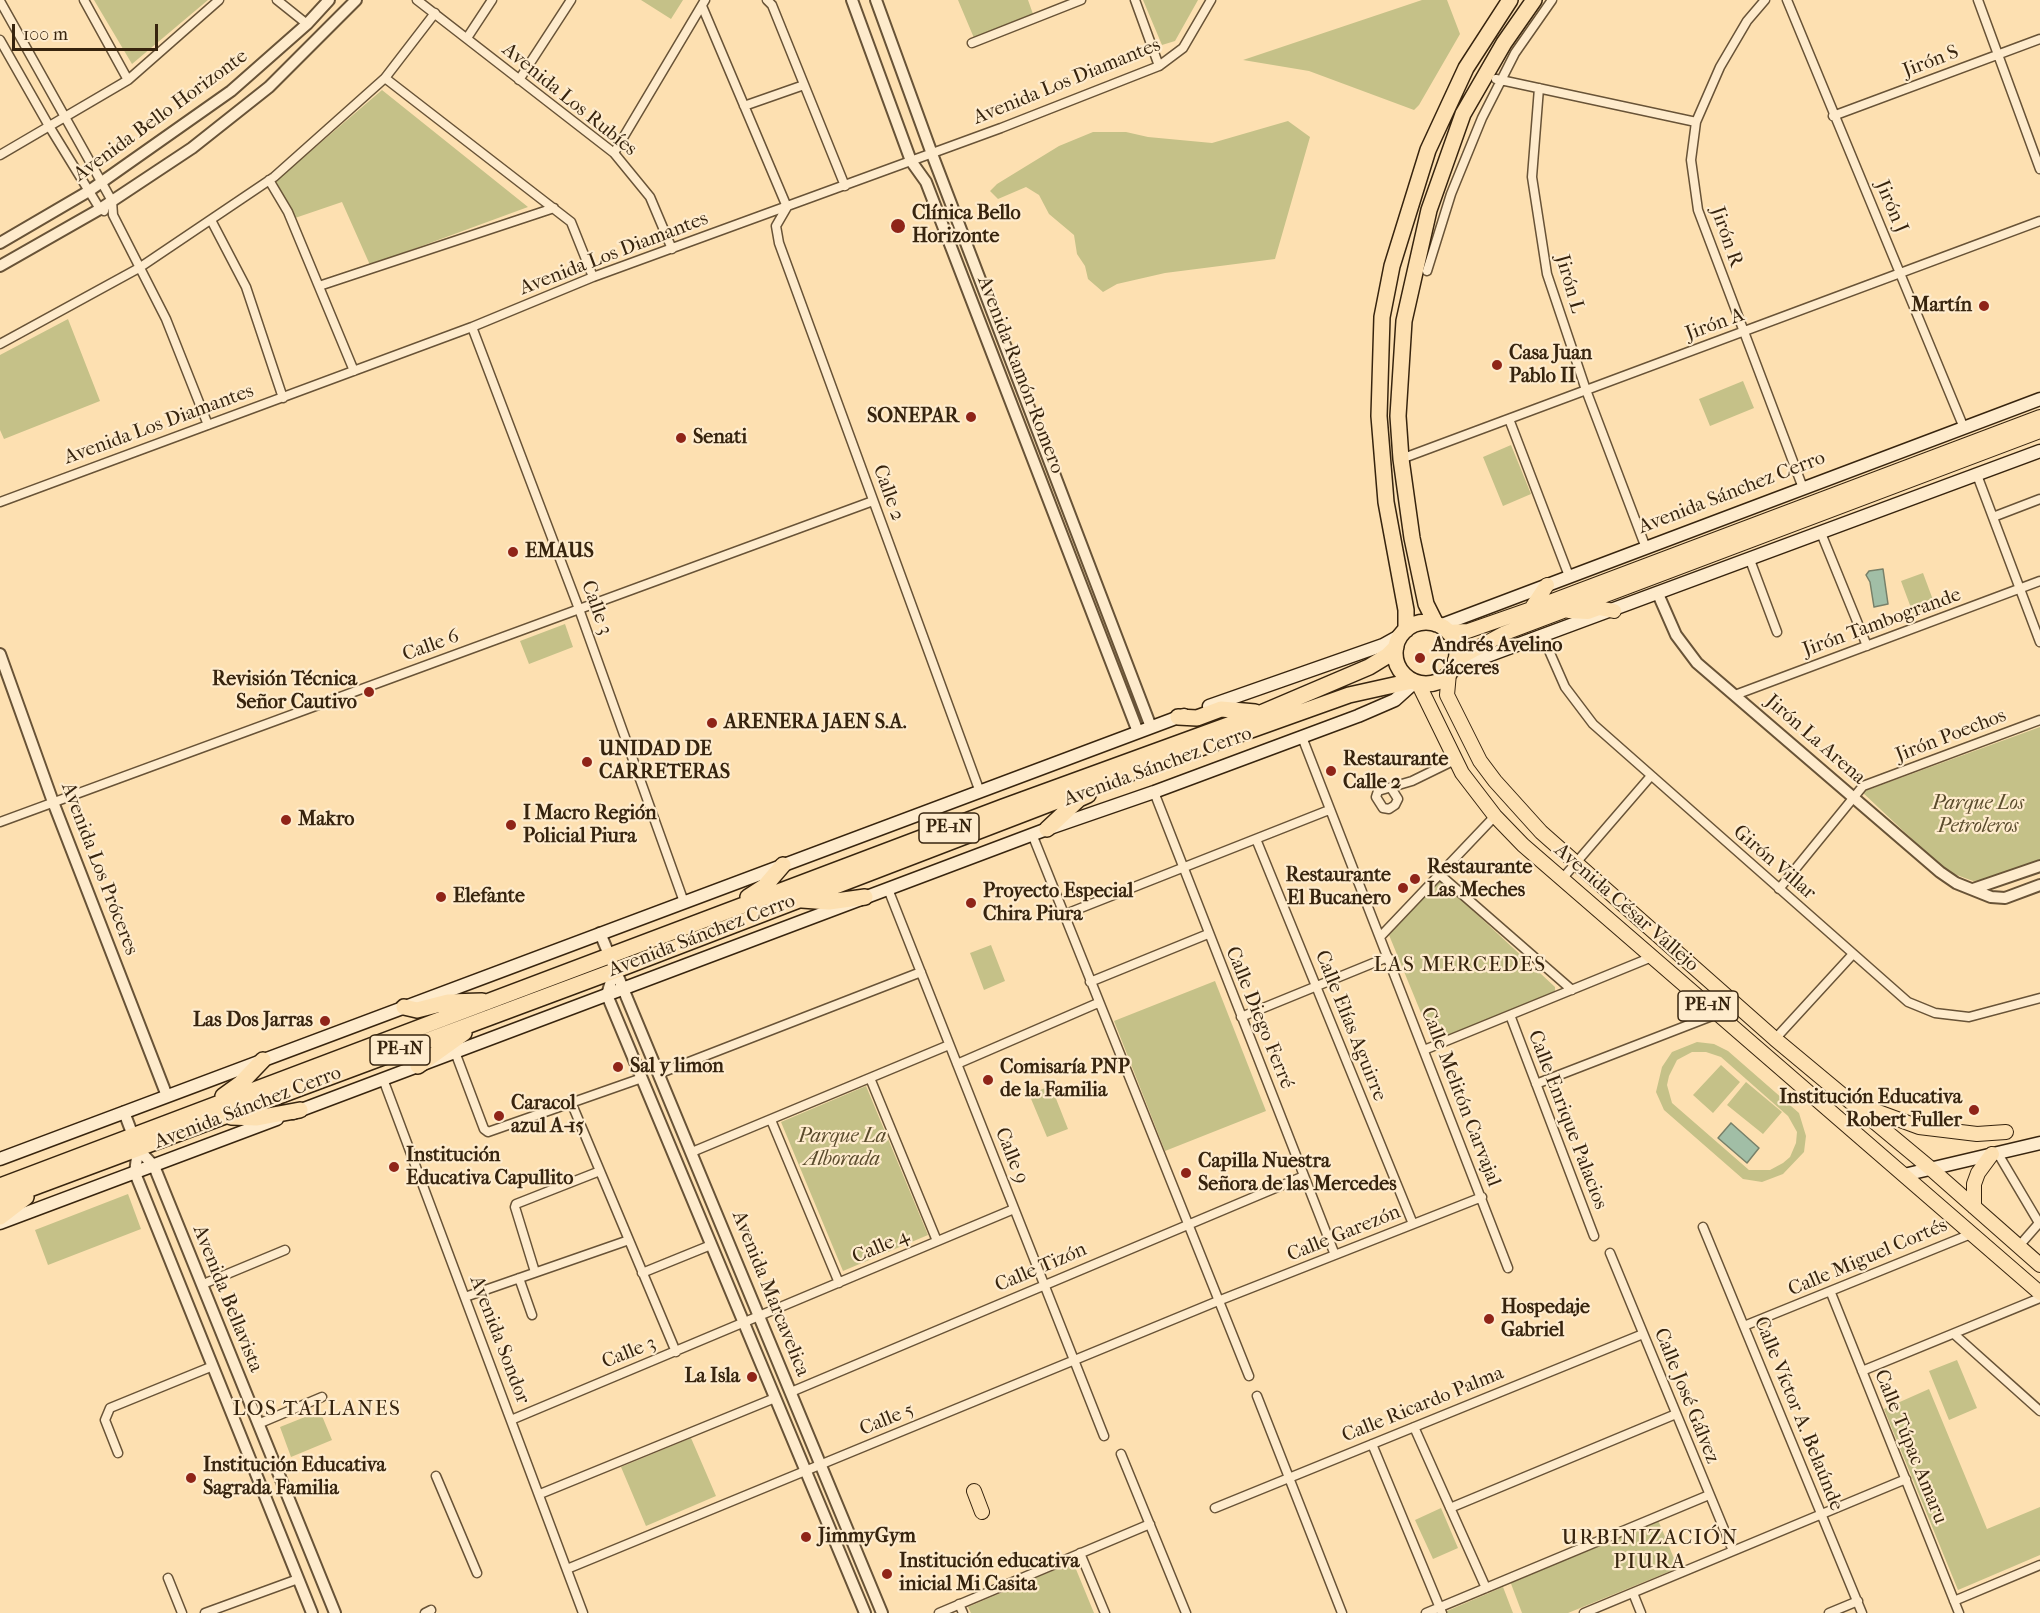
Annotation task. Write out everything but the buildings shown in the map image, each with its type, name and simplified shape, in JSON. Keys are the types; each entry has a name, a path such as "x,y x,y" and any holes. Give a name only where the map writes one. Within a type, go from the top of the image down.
{"highway":[{"path":"1441,627 1426,604 1412,538 1401,459 1399,375 1404,321 1420,269 1446,158 1463,114 1484,76 1534,0"},
{"path":"1401,637 1406,610 1386,502 1379,416 1382,317 1392,266 1428,150 1467,68 1507,1"},
{"path":"1467,68 1484,76"},
{"path":"1392,266 1420,269"},
{"path":"1394,541 1412,538"},
{"name":"PE-1N","path":"1420,623 1441,627 1455,645 1452,668 1437,682 1415,682 1399,669 1395,659 1401,637 1420,623"},
{"name":"Avenida Sánchez Cerro","path":"0,1186 135,1142 222,1117 485,1018 724,913 1262,713 1369,668 1387,656 1401,637"},
{"name":"Avenida Sánchez Cerro","path":"0,1200 54,1180 199,1111 497,1000 612,964 799,900 1114,779 1349,695 1415,682"},
{"path":"1178,717 1197,718 1221,709 1262,713"},
{"path":"1039,832 1079,800 1104,789 1114,779"},
{"path":"724,913 734,904 759,891 783,865"},
{"path":"799,900 829,902 865,897"},
{"path":"404,1007 417,1010 448,1002 497,1000"},
{"path":"418,1066 455,1038 476,1027 485,1018"},
{"path":"199,1111 242,1083 263,1060"},
{"path":"222,1117 257,1118 300,1110"},
{"path":"0,1217 18,1201 41,1191 54,1180"}],"main road":[{"name":"Avenida Sánchez Cerro","path":"1441,627 1569,576 2040,399"},
{"name":"Avenida Sánchez Cerro","path":"1441,627 1468,631 1531,609 2040,417"},
{"path":"1452,668 1505,633 2040,431"},
{"path":"1452,668 1614,611 2040,451"},
{"path":"1531,609 1547,585"},
{"path":"1564,610 1588,612 1599,608 1614,611"},
{"name":"Avenida Sánchez Cerro","path":"0,1159 1151,727 1401,637"},
{"name":"Avenida César Vallejo","path":"1452,668 1448,695 1480,761 1514,804 1575,865 1775,1040 1930,1168 2040,1265"},
{"name":"Avenida Sánchez Cerro","path":"0,1223 1039,832 1302,737 1395,700 1415,682"},
{"name":"Avenida César Vallejo","path":"1415,682 1455,760 1495,816 1562,879 2040,1293"},
{"path":"1840,1094 1883,1115 1919,1127 1977,1134 2006,1132"},
{"path":"1904,1175 2040,1143"},
{"path":"1974,1207 1973,1196 1978,1173 1994,1153"},
{"path":"974,1491 982,1512"}],"street":[{"path":"84,0 128,80"},
{"path":"0,155 67,118 128,80 219,0"},
{"path":"277,0 307,24"},
{"name":"Avenida Bello Horizonte","path":"0,243 102,183 231,92 307,24 329,0"},
{"name":"Avenida Bello Horizonte","path":"0,266 100,209 192,148 269,87 356,0"},
{"name":"Avenida Los Rubíes","path":"417,0 614,153 650,197 672,249"},
{"path":"467,38 492,0"},
{"path":"519,80 571,0"},
{"path":"767,0 772,5 845,186"},
{"name":"Avenida Ramón Romero","path":"852,0 911,161 926,182 1138,732"},
{"name":"Avenida Ramón Romero","path":"876,0 994,318 1151,727"},
{"path":"972,44 1081,0"},
{"path":"1135,0 1159,66"},
{"name":"Avenida Los Diamantes","path":"0,502 472,327 593,278 932,154 1159,66 1183,48 1211,0"},
{"path":"1420,269 1437,235 1466,153 1501,80 1530,28 1552,0"},
{"name":"Jirón R","path":"1765,0 1747,21 1720,67 1696,122 1691,160 1698,210 1742,332 1803,488"},
{"name":"Jirón J","path":"1787,0 1833,116 1901,273 1964,428"},
{"path":"1977,0 2040,169"},
{"path":"0,1 112,201 112,215 166,319 208,425"},
{"path":"703,3 787,207"},
{"path":"614,153 703,3"},
{"path":"0,344 139,268 269,180 385,78 435,14"},
{"name":"Jirón S","path":"1833,116 2040,39"},
{"path":"0,40 100,209 112,215"},
{"path":"1484,76 1696,122"},
{"path":"385,78 571,222 593,278"},
{"path":"744,106 804,85"},
{"name":"Jirón L","path":"1539,88 1532,177 1538,228 1547,274 1586,390 1646,548"},
{"path":"269,180 288,212 354,371"},
{"name":"Calle 2","path":"787,207 776,226 779,243 980,792"},
{"path":"319,286 554,208"},
{"path":"212,220 246,287 283,398"},
{"name":"Jirón A","path":"1401,459 2040,221"},
{"path":"981,323 994,318"},
{"name":"Calle 3","path":"472,327 579,609 684,902"},
{"path":"990,347 1004,342"},
{"path":"1509,419 1569,576"},
{"path":"1977,475 2038,631 2040,642"},
{"path":"1993,517 2040,499"},
{"name":"Calle 6","path":"0,822 873,501"},
{"path":"1821,533 1867,646"},
{"path":"1750,560 1777,632"},
{"name":"Jirón Tambogrande","path":"1735,695 2040,581"},
{"name":"Jirón La Arena","path":"1658,594 1685,650 1940,872 1991,897 2005,898 2040,885"},
{"name":"Girón Villar","path":"1543,637 1565,687 1577,706 1650,777 1908,1002 1935,1013 1969,1017 2040,998"},
{"name":"Avenida Los Próceres","path":"0,654 53,802 166,1096"},
{"name":"Jirón Poechos","path":"1779,889 1863,786 2040,720"},
{"name":"Calle Melitón Carvajal","path":"1302,737 1508,1268"},
{"path":"1391,788 1412,782 1455,760"},
{"path":"1562,879 1650,777"},
{"name":"Calle Diego Ferré","path":"1154,792 1182,869 1335,1255"},
{"path":"1064,915 1329,810"},
{"path":"1380,938 1495,816"},
{"path":"1039,832 1064,915 1249,1376"},
{"name":"Calle Elías Aguirre","path":"1256,839 1413,1224"},
{"path":"1973,890 2040,866"},
{"path":"1439,874 1572,990"},
{"name":"Calle 9","path":"888,889 1104,1436"},
{"name":"Avenida Marcavelica","path":"600,933 882,1613"},
{"path":"1090,982 1208,934"},
{"path":"1775,1040 1853,954"},
{"path":"1241,1017 1388,957"},
{"path":"1424,1050 1652,957"},
{"path":"608,995 612,964"},
{"path":"658,1074 921,972"},
{"name":"Avenida Marcavelica","path":"608,995 865,1613"},
{"path":"957,1064 1098,1003"},
{"path":"1536,1084 1717,1014"},
{"name":"Calle Enrique Palacios","path":"1510,1015 1594,1236"},
{"path":"692,1152 949,1045"},
{"path":"455,1052 484,1129 488,1132 642,1078"},
{"path":"870,1078 938,1241"},
{"name":"Avenida Sondor","path":"383,1079 583,1613"},
{"path":"571,1102 676,1352"},
{"path":"124,1112 135,1142 154,1166"},
{"path":"771,1120 839,1283"},
{"path":"135,1142 135,1173"},
{"path":"1994,1153 2039,1222 2019,1246"},
{"name":"Avenida Bellavista","path":"154,1166 335,1613"},
{"path":"535,1272 516,1204 600,1171"},
{"name":"Avenida Bellavista","path":"135,1173 312,1613"},
{"name":"Calle Tizón","path":"791,1392 1304,1176"},
{"path":"687,1186 703,1179"},
{"name":"Calle Garezón","path":"1218,1301 1482,1197"},
{"name":"Calle 4","path":"760,1316 1014,1209"},
{"path":"156,1224 175,1217"},
{"name":"Calle Víctor A. Belaúnde","path":"1703,1227 1862,1613"},
{"name":"Calle Miguel Cortés","path":"1744,1326 1831,1293 1971,1234"},
{"path":"465,1297 629,1240"},
{"path":"642,1273 711,1245"},
{"path":"208,1282 285,1250"},
{"name":"Calle José Gálvez","path":"1610,1252 1733,1551"},
{"path":"519,1278 532,1315"},
{"name":"Calle Túpac Amaru","path":"1831,1293 1959,1613"},
{"path":"1862,1371 2040,1298"},
{"name":"Calle 5","path":"567,1569 1218,1301"},
{"name":"Calle 3","path":"511,1420 760,1316"},
{"name":"Calle Ricardo Palma","path":"1215,1508 1643,1334"},
{"path":"1954,1334 2040,1411"},
{"path":"118,1453 105,1420 107,1412 114,1405 213,1366"},
{"path":"1257,1396 1342,1613"},
{"path":"258,1424 322,1397"},
{"path":"540,1494 775,1398"},
{"path":"230,1408 249,1400"},
{"path":"1450,1508 1676,1414"},
{"path":"1414,1427 1486,1588"},
{"path":"1372,1444 1441,1610"},
{"path":"1121,1454 1186,1613"},
{"path":"255,1470 274,1462"},
{"path":"436,1476 477,1573"},
{"path":"1584,1613 1906,1479"},
{"path":"1426,1613 1441,1610 1486,1588 1709,1495"},
{"path":"939,1613 961,1609 1080,1553 1150,1524"},
{"path":"1080,1553 1105,1613"},
{"path":"1954,1601 2040,1565"},
{"path":"168,1578 182,1613"},
{"path":"205,1613 298,1579"},
{"path":"1633,1593 1641,1613"},
{"path":"1829,1613 1858,1601"}],"green space":[{"path":"94,0 208,0 132,64"},
{"path":"641,0 683,0 671,19"},
{"path":"958,0 1028,0 1033,14 974,38"},
{"path":"1143,0 1198,0 1175,41 1162,45"},
{"path":"1422,0 1447,0 1460,34 1414,110 1309,71 1243,60"},
{"path":"382,90 528,207 370,265 342,202 295,218 276,181"},
{"path":"1288,121 1310,137 1275,259 1165,273 1117,284 1103,292 1088,279 1085,266 1077,254 1074,235 1049,214 1039,195 1026,187 998,199 990,191 997,184 1059,146 1093,132 1126,132 1148,137 1212,143"},
{"path":"68,319 100,401 4,439 0,430 0,355"},
{"path":"1743,381 1754,408 1710,426 1699,399"},
{"path":"1511,445 1531,494 1503,506 1483,457"},
{"path":"1923,573 1936,608 1914,616 1901,581"},
{"path":"565,624 573,647 529,664 520,641"},
{"name":"Parque Los Petroleros","path":"2040,727 2040,864 2001,879 1973,881 1946,871 1862,792"},
{"path":"1440,880 1555,987 1555,992 1433,1042 1389,935"},
{"path":"991,945 1005,981 984,990 970,953"},
{"path":"1215,981 1266,1111 1165,1151 1114,1021"},
{"path":"1697,1042 1714,1044 1728,1051 1799,1113 1806,1136 1804,1152 1783,1174 1762,1182 1743,1179 1664,1110 1656,1092 1662,1067 1672,1052","holes":["1692,1052 1706,1052 1721,1057 1788,1116 1797,1132 1796,1143 1790,1157 1783,1163 1770,1170 1749,1170 1672,1103 1667,1085 1677,1060"]},
{"path":"1721,1065 1740,1082 1713,1113 1693,1095"},
{"path":"1746,1082 1782,1112 1763,1134 1727,1105"},
{"name":"Parque La Alborada","path":"866,1086 928,1235 843,1271 781,1122"},
{"path":"1051,1086 1068,1129 1047,1137 1029,1094"},
{"path":"128,1194 141,1229 48,1265 35,1230"},
{"path":"1957,1360 1977,1408 1949,1420 1929,1371"},
{"path":"1929,1389 1987,1529 2040,1507 2040,1555 1958,1590 1884,1409"},
{"path":"320,1411 332,1440 291,1457 280,1427"},
{"path":"691,1438 716,1496 646,1526 621,1467"},
{"path":"1441,1508 1458,1548 1433,1559 1415,1520"},
{"path":"1658,1520 1678,1568 1568,1613 1522,1613 1510,1581"},
{"path":"1073,1562 1094,1613 971,1613 968,1607"},
{"path":"1503,1587 1513,1613 1447,1613 1447,1611"}],"shaded area":[{"path":"1883,569 1888,604 1874,607 1870,582 1866,575 1869,571"},
{"path":"1731,1123 1759,1148 1747,1163 1718,1138"}],"place":[{"name":"Clínica Bello Horizonte","path":"898,226"},
{"name":"Martín","path":"1984,306"},
{"name":"Casa Juan Pablo II","path":"1497,365"},
{"name":"SONEPAR","path":"971,417"},
{"name":"Senati","path":"681,438"},
{"name":"EMAUS","path":"513,552"},
{"name":"Andrés Avelino Cáceres","path":"1420,658"},
{"name":"Revisión Técnica Señor Cautivo","path":"369,692"},
{"name":"ARENERA JAEN S.A.","path":"712,723"},
{"name":"UNIDAD DE CARRETERAS","path":"587,762"},
{"name":"Restaurante Calle 2","path":"1331,771"},
{"name":"Makro","path":"286,820"},
{"name":"I Macro Región Policial Piura","path":"511,825"},
{"name":"Restaurante Las Meches","path":"1415,879"},
{"name":"Restaurante El Bucanero","path":"1403,888"},
{"name":"Elefante","path":"441,897"},
{"name":"Proyecto Especial Chira Piura","path":"971,903"},
{"name":"Las Dos Jarras","path":"325,1021"},
{"name":"Sal y limon","path":"618,1067"},
{"name":"Comisaría PNP de la Familia","path":"988,1080"},
{"name":"Institución Educativa Robert Fuller","path":"1974,1110"},
{"name":"Caracol azul A-15","path":"499,1116"},
{"name":"Institución Educativa Capullito","path":"394,1167"},
{"name":"Capilla Nuestra Señora de las Mercedes","path":"1186,1173"},
{"name":"Hospedaje Gabriel","path":"1489,1319"},
{"name":"La Isla","path":"752,1377"},
{"name":"Institución Educativa Sagrada Familia","path":"191,1478"},
{"name":"JimmyGym","path":"806,1537"},
{"name":"Institución educativa inicial Mi Casita","path":"887,1574"}],"district":[{"name":"LAS MERCEDES","path":"1460,966"},
{"name":"LOS TALLANES","path":"317,1410"},
{"name":"URBINIZACIÓN PIURA","path":"1650,1551"}]}
